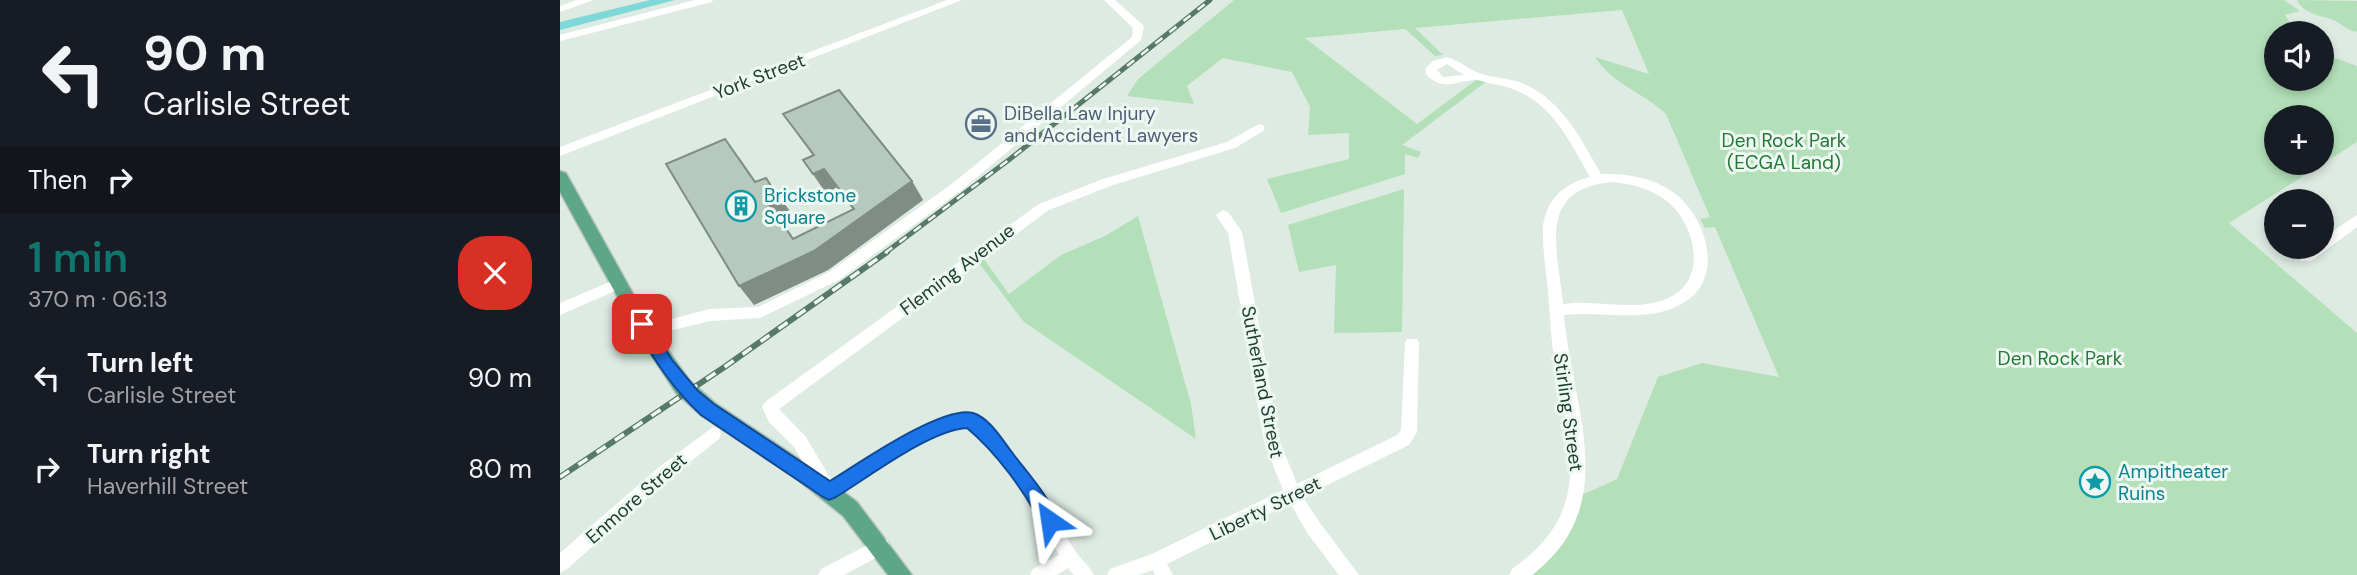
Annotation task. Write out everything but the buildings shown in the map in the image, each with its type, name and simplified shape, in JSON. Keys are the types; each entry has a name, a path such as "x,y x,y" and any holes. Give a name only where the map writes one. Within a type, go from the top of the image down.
{"main road":[{"path":"560,177 645,331 672,373 708,409 850,509 901,575"}],"street":[{"path":"560,9 589,0"},
{"path":"560,38 708,0"},
{"name":"York Street","path":"560,152 957,0"},
{"path":"645,331 700,316 753,313 773,307 834,276 881,243 969,178 1137,38 1139,27 1109,0"},
{"path":"1473,75 1514,84 1553,106 1567,123 1598,180"},
{"name":"Fleming Avenue","path":"829,492 806,450 774,417 770,407 1044,207 1096,186 1231,145 1259,128"},
{"name":"Stirling Street","path":"1518,575 1529,568 1558,536 1568,519 1578,487 1576,452 1561,360 1549,234 1553,210 1560,197 1573,188 1598,180 1633,180 1672,198 1688,219 1701,247 1699,278 1684,296 1667,305 1648,308 1557,311"},
{"name":"Sutherland Street","path":"1223,215 1235,232 1272,442 1282,475 1292,495 1350,575"},
{"path":"2334,237 2357,220"},
{"path":"560,309 619,283"},
{"name":"Liberty Street","path":"1116,575 1161,568 1292,495 1403,440 1409,432 1412,343"},
{"path":"829,492 915,439 953,421 970,420 986,433 1040,502 1070,558 1085,575"},
{"name":"Enmore Street","path":"560,564 713,434"},
{"path":"827,575 881,546"},
{"path":"1039,575 1070,558"}],"green space":[{"name":"Den Rock Park","path":"1234,0 2284,0 2300,11 2285,15 2289,21 2264,21 2264,91 2334,91 2334,57 2357,66 2357,142 2334,157 2334,105 2264,105 2264,175 2305,175 2283,189 2264,189 2264,201 2229,223 2264,253 2264,259 2271,259 2357,333 2357,575 1532,575 1565,540 1576,519 1582,495 1617,479 1658,377 1702,363 1779,377 1715,227 1705,228 1700,219 1710,217 1666,114 1610,75 1595,57 1649,74 1622,10 1415,28 1443,55 1435,56 1405,29 1305,38 1417,124 1476,80 1487,81 1402,145 1421,152 1418,158 1405,154 1405,174 1281,213 1267,179 1349,159 1349,133 1308,135 1310,107 1292,72 1223,58 1187,86 1194,104 1127,96 1138,79"},
{"path":"2297,0 2357,1 2357,32 2307,11"},
{"path":"1404,189 1402,332 1334,333 1336,265 1299,272 1288,225"},
{"path":"1138,216 1191,404 1196,439 1024,322 978,262 983,258 1009,294 1061,255 1105,236"}],"water":[{"path":"650,0 675,0 560,30 560,22"}],"railway":[{"path":"885,253 1010,159 1210,0"},
{"path":"560,477 726,366 887,252"}],"place":[{"name":"DiBella Law Injury and Accident Lawyers","path":"981,124"},
{"name":"Brickstone Square","path":"741,206"},
{"name":"Ampitheater Ruins","path":"2095,482"}],"route":[{"path":"642,324 666,365 692,396 829,492 915,439 953,421 970,420 986,433 1040,502 1050,521"}],"park label":[{"name":"Den Rock Park (ECGA Land)","path":"1784,151"}]}
